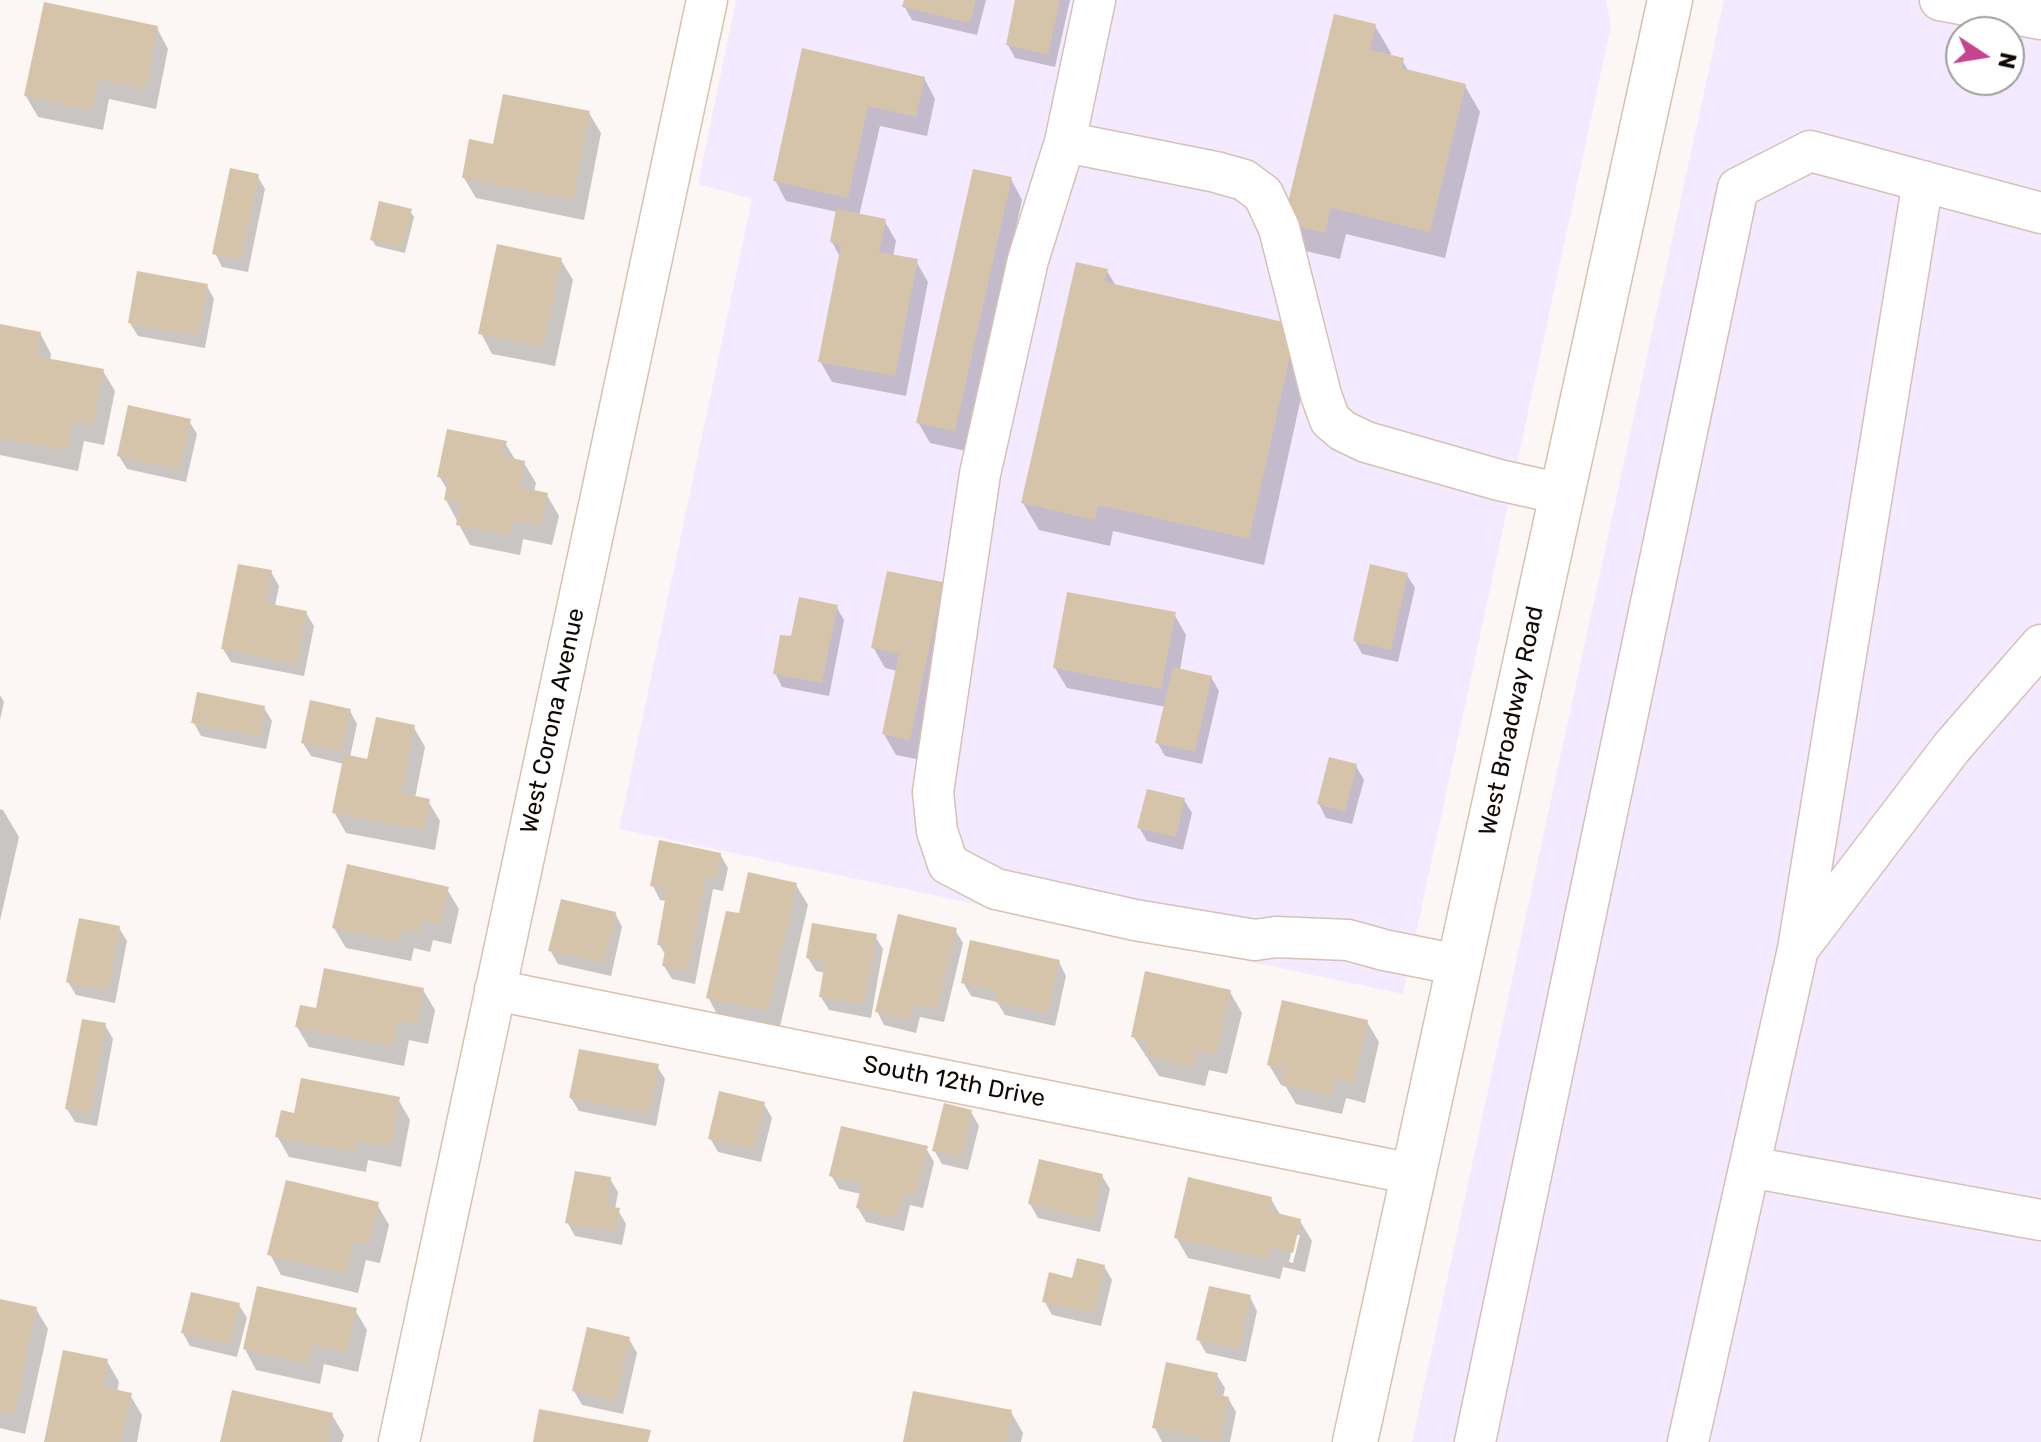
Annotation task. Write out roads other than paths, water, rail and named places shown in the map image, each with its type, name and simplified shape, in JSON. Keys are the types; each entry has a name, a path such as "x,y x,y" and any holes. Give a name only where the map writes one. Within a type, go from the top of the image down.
{"main road":[{"name":"West Broadway Road","path":"1355,1442 1670,0"}],"street":[{"name":"West Corona Avenue","path":"399,1442 707,0"},
{"path":"1095,0 1065,142 1028,260 980,474 933,792 937,831 948,864 996,889 1135,920 1255,940 1276,937 1348,940 1459,965"},
{"path":"1940,0 2039,12"},
{"path":"1065,142 1216,172 1244,180 1263,194 1279,228 1321,395 1330,420 1343,431 1366,442 1499,480 1562,494"},
{"path":"1475,1442 1738,188 1810,151 2041,213"},
{"path":"1688,1442 1798,949 1923,181"},
{"path":"1798,949 1952,747 2041,645"},
{"name":"South 12th Drive","path":"495,990 1413,1174"},
{"path":"1750,1167 2041,1220"}]}
